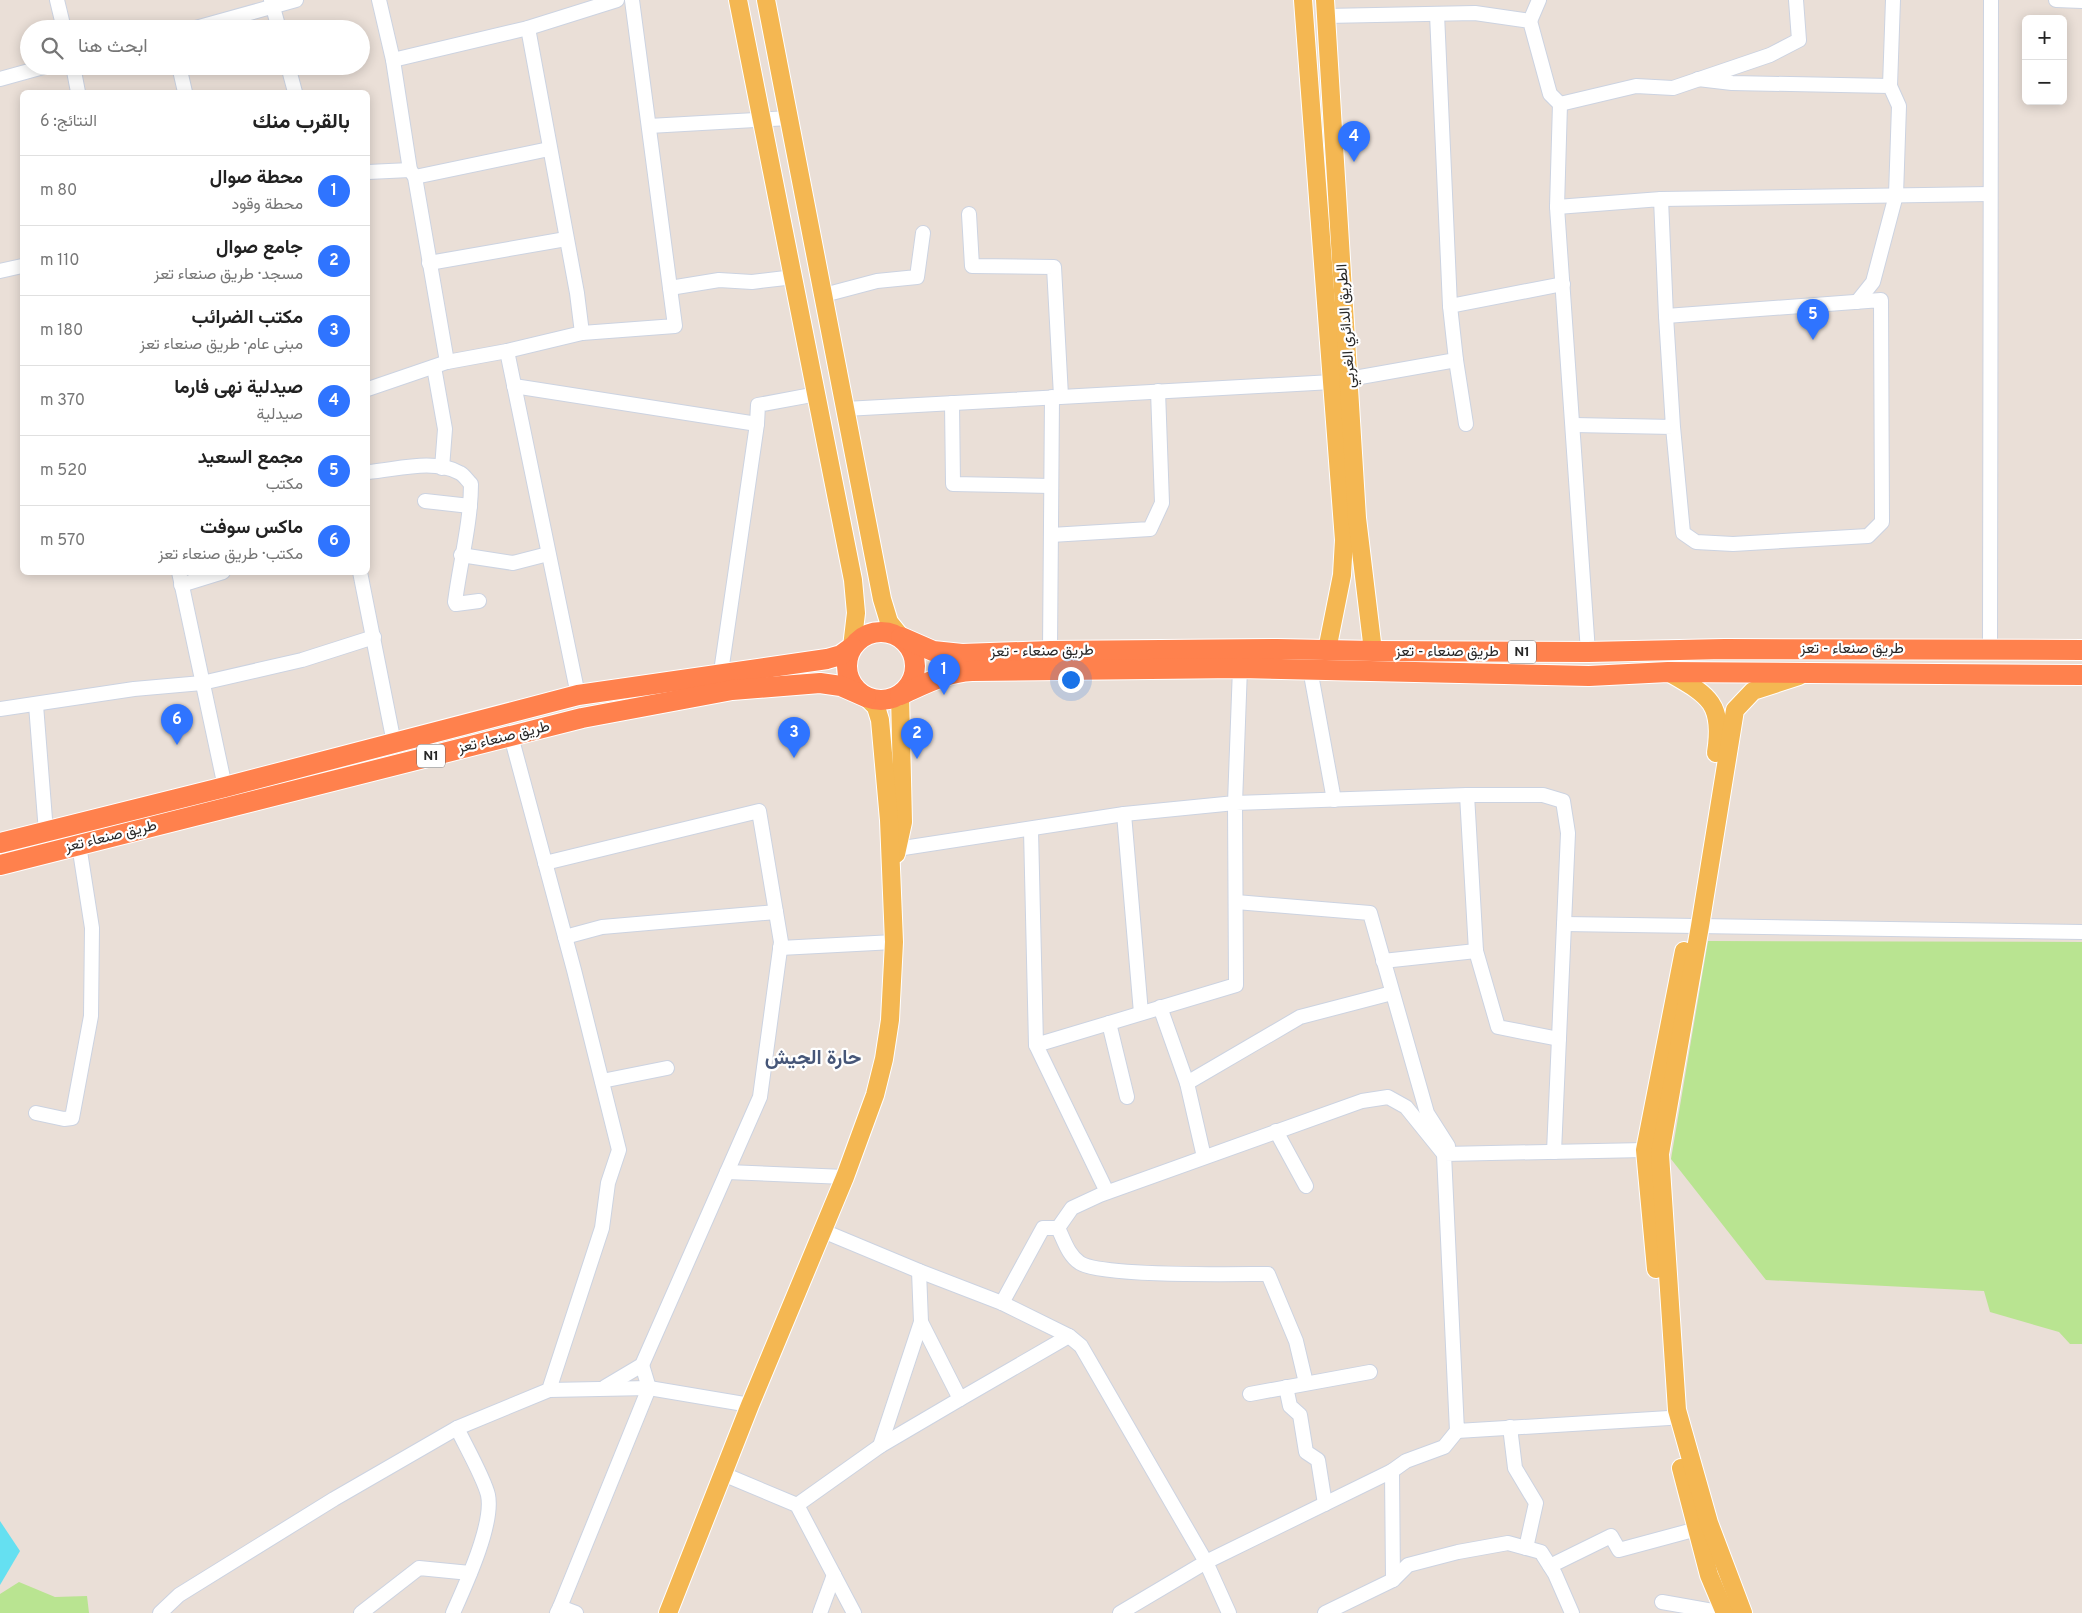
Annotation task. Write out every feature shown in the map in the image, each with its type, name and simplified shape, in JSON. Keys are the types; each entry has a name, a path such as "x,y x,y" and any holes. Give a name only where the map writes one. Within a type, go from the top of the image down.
{"highway":[{"path":"880,631 891,632 962,663 933,680 889,700 877,700 866,697 856,690 850,680 847,669 852,647 860,639 880,631"},
{"path":"900,695 908,688 914,678 916,666 914,655 909,645 901,637"},
{"name":"طريق صنعاء تعز","path":"0,843 225,787 578,695 721,672 827,658 842,655 852,647"},
{"name":"طريق صنعاء - تعز","path":"962,663 1240,668 1277,658 1327,650 1373,652 1588,652 1725,649 2082,650"},
{"name":"طريق صنعاء - تعز","path":"962,663 1050,651 1277,658 1310,670 1589,676 1668,672 2082,675"},
{"name":"طريق صنعاء تعز","path":"0,865 582,718 732,690 820,683 841,686 866,697"}],"main road":[{"path":"738,0 853,580 856,614 852,647"},
{"path":"766,0 882,599 889,622 901,637"},
{"name":"الطريق الدائري الغربي","path":"1304,0 1344,540 1342,575 1327,650"},
{"name":"الطريق الدائري الغربي","path":"1326,8 1357,518 1373,652"},
{"path":"1668,672 1704,692 1717,714 1719,734 1695,926 1660,1154 1677,1410 1709,1523 1743,1613"},
{"path":"1724,1613 1709,1576 1669,1418 1646,1150 1695,926 1735,710 1753,691 1806,673"},
{"path":"891,874 904,822 898,716 900,695"},
{"path":"668,1613 750,1405 845,1177 872,1103 884,1059 890,1020 894,942 889,820 880,720 876,707 866,697"}],"street":[{"path":"57,0 62,20"},
{"path":"220,20 273,3 296,0"},
{"path":"379,0 393,60 429,263 445,429 442,468"},
{"path":"393,60 528,28 617,0"},
{"path":"370,388 440,364 507,351 582,333 675,326 632,0"},
{"path":"1539,0 1530,21 1550,94 1560,104 1557,207 1574,425 1588,652"},
{"path":"1560,104 1636,86 1672,88 1770,55 1799,40 1796,0"},
{"path":"1858,302 1873,282 1896,195 1899,106 1890,86 1893,0"},
{"path":"1990,0 1990,650"},
{"path":"2056,0 2082,1"},
{"path":"273,3 277,20"},
{"path":"1326,8 1437,14 1475,13 1530,21"},
{"path":"1437,14 1450,306 1466,424"},
{"path":"528,28 577,293 582,333"},
{"path":"0,78 20,73"},
{"path":"74,75 78,90"},
{"path":"181,75 185,90"},
{"path":"290,75 294,90"},
{"path":"1698,79 1732,83 1890,86"},
{"path":"649,126 790,118"},
{"path":"370,172 412,174 549,149"},
{"path":"1557,207 1661,199 1990,194"},
{"path":"1661,199 1666,316 1673,427 1683,533 1696,542 1733,544 1868,536 1882,522 1881,300 1666,316"},
{"path":"969,214 972,266 1054,267 1057,397 1051,486 1050,651"},
{"path":"824,295 878,280 917,278 923,233"},
{"path":"429,263 566,240"},
{"path":"0,271 20,266"},
{"path":"670,288 719,280 752,282 794,277"},
{"path":"1450,306 1563,284"},
{"path":"507,351 578,695"},
{"path":"846,409 1332,382 1456,360"},
{"path":"514,386 757,424"},
{"path":"1051,535 1150,529 1162,503 1158,391"},
{"path":"721,672 757,424 758,404 817,394"},
{"path":"952,403 953,484 1051,486"},
{"path":"1574,425 1673,427"},
{"path":"370,472 408,467 442,468 460,473 471,484 470,506 461,555 456,604 480,601"},
{"path":"425,501 470,506"},
{"path":"461,555 513,563 548,554"},
{"path":"202,575 180,578 225,787 232,807"},
{"path":"361,575 394,743"},
{"path":"0,709 36,705 134,688 202,683 302,660 374,637"},
{"path":"1036,1045 1236,985 1235,804 1240,668"},
{"path":"1310,670 1334,800"},
{"path":"36,705 46,832"},
{"path":"511,736 565,937 619,1150 608,1183 602,1228 549,1390"},
{"path":"1467,795 1476,951 1498,1027 1559,1039"},
{"path":"897,849 1031,830 1124,814 1235,804 1467,795 1543,795 1563,801 1568,833 1554,1152"},
{"path":"545,863 759,811 776,912 780,948 760,1097 642,1365 605,1388"},
{"path":"1124,814 1141,1013"},
{"path":"1031,830 1036,1045 1108,1192"},
{"path":"36,1113 64,1119 72,1118 91,1016 92,928 79,845"},
{"path":"1236,902 1370,913 1427,1114 1448,1146 1466,1154"},
{"path":"565,937 602,927 776,912"},
{"path":"1564,924 2082,932"},
{"path":"780,948 894,942"},
{"path":"1384,961 1476,951"},
{"path":"1187,1083 1300,1017 1392,993"},
{"path":"1160,1008 1187,1083 1204,1157"},
{"path":"1109,1023 1128,1097"},
{"path":"602,1081 667,1068"},
{"path":"1058,1228 1072,1208 1108,1192 1362,1100 1388,1097 1406,1107 1444,1154 1457,1430 1444,1447 1406,1461 1392,1471 1206,1562 1120,1613"},
{"path":"1276,1132 1306,1186"},
{"path":"1444,1154 1646,1150"},
{"path":"727,1172 845,1177"},
{"path":"1002,1303 1043,1228 1058,1228"},
{"path":"1058,1228 1070,1254 1081,1264 1094,1267 1120,1271 1268,1274 1296,1341 1306,1383"},
{"path":"823,1231 1002,1303 1069,1336 1080,1346 1206,1562 1230,1613"},
{"path":"880,1446 921,1322 919,1271"},
{"path":"921,1322 960,1399"},
{"path":"797,1505 880,1446 1069,1336"},
{"path":"576,1613 558,1610 649,1388 642,1365"},
{"path":"1250,1394 1370,1372"},
{"path":"1286,1387 1290,1406 1300,1415 1306,1452 1318,1460 1325,1504"},
{"path":"160,1613 179,1595 334,1499 457,1428 549,1390 649,1388 750,1405"},
{"path":"1457,1430 1669,1418"},
{"path":"453,1613 470,1573 486,1523 488,1495 457,1428"},
{"path":"1510,1428 1515,1468 1536,1503 1526,1548"},
{"path":"1392,1471 1393,1580"},
{"path":"723,1474 797,1505 854,1613"},
{"path":"1550,1566 1611,1536 1619,1550 1697,1529"},
{"path":"1326,1613 1344,1609 1393,1580 1408,1565 1508,1542 1542,1552 1572,1613"},
{"path":"361,1613 419,1568 470,1573"},
{"path":"820,1613 834,1575"},
{"path":"1662,1602 1724,1613"}],"green space":[{"path":"1708,941 2082,942 2082,1344 2070,1344 2059,1332 1990,1312 1984,1291 1766,1280 1671,1159"},
{"path":"19,1582 55,1597 87,1596 89,1613 0,1613 0,1594"}],"water":[{"path":"0,1521 20,1551 0,1585"}],"place":[{"name":"صيدلية نهى فارما","path":"1354,162"},
{"name":"مجمع السعيد","path":"1813,340"},
{"name":"محطة صوال","path":"944,695"},
{"name":"ماكس سوفت","path":"177,745"},
{"name":"مكتب الضرائب","path":"794,758"},
{"name":"جامع صوال","path":"917,759"}],"district":[{"name":"حارة الجيش","path":"813,1059"}]}
